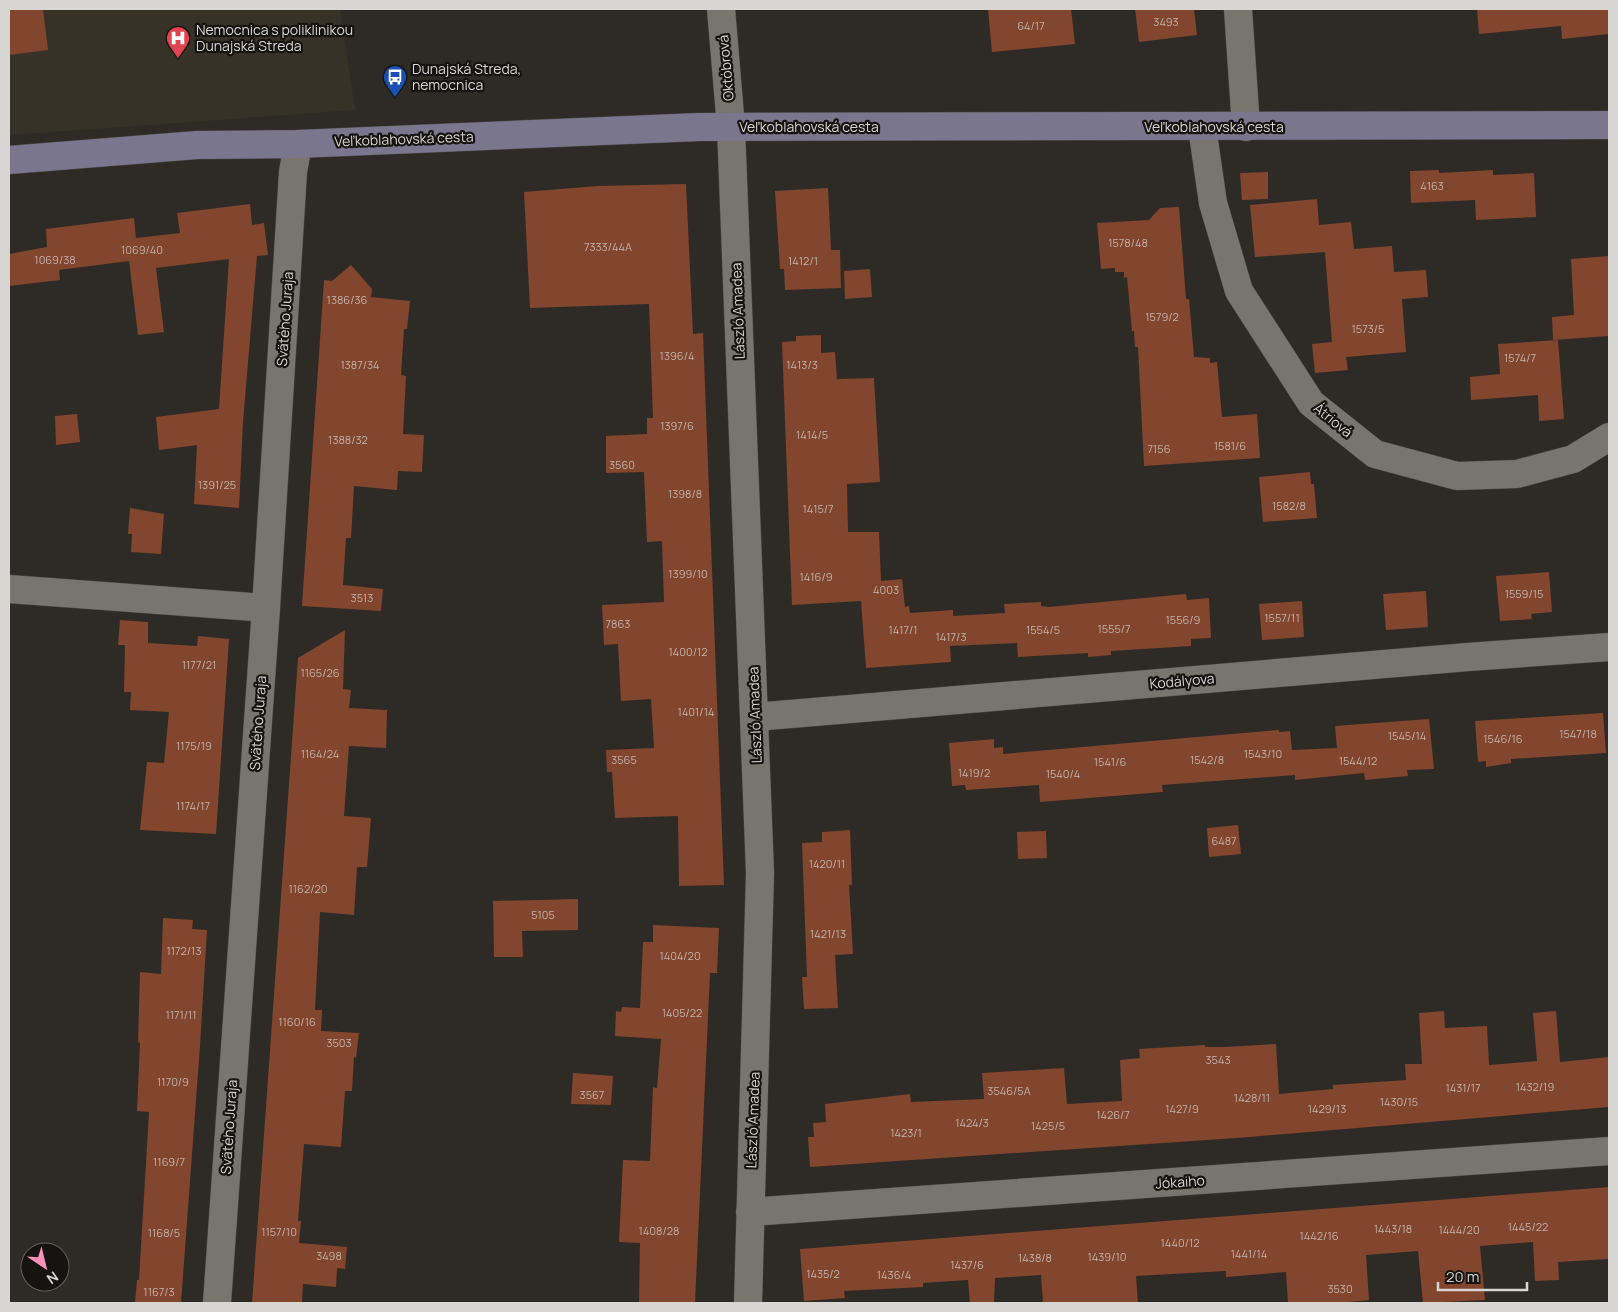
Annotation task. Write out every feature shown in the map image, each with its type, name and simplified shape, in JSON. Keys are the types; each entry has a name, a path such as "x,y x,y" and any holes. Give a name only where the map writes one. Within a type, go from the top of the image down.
{"main road":[{"name":"Veľkoblahovská cesta","path":"9,160 197,146 298,144 732,127 1609,125"}],"street":[{"name":"Októbrová","path":"720,9 732,127"},
{"path":"1238,9 1246,127"},
{"name":"Átriová","path":"1202,126 1212,203 1239,291 1311,402 1374,454 1457,476 1518,474 1573,459 1609,437"},
{"name":"László Amadea","path":"732,127 760,873 748,1303"},
{"name":"Svätého Juraja","path":"217,1303 266,608 293,172 298,144"},
{"path":"9,589 266,608"},
{"name":"Kodályova","path":"755,717 1468,656 1609,647"},
{"name":"Jókaiho","path":"750,1212 1609,1151"}],"shaded area":[{"name":"Nemocnica s poliklinikou Dunajská Streda","path":"9,9 340,9 355,110 9,135"}],"building":[{"path":"9,9 43,9 48,50 9,55"},
{"path":"988,9 1071,9 1075,44 992,52"},
{"path":"1135,9 1194,9 1197,35 1139,42"},
{"path":"1477,9 1609,9 1609,34 1562,39 1561,26 1479,34"},
{"path":"1439,170 1439,173 1493,170 1493,175 1534,173 1536,217 1476,220 1475,200 1411,203 1410,171"},
{"path":"1268,172 1268,199 1242,200 1240,173"},
{"path":"686,184 693,334 703,333 724,885 679,886 678,816 615,818 612,772 607,772 606,750 654,748 651,699 621,701 618,644 604,645 602,605 664,602 662,541 647,542 644,472 606,473 606,436 647,434 647,418 653,418 649,304 530,308 524,192 597,186"},
{"path":"828,188 831,250 840,250 841,288 785,290 784,269 780,269 775,191"},
{"path":"1317,199 1319,225 1351,222 1354,249 1392,246 1394,272 1426,270 1428,297 1402,299 1406,352 1346,357 1348,370 1315,373 1312,344 1332,342 1325,252 1255,257 1250,205"},
{"path":"250,204 252,225 264,223 268,255 257,256 243,422 239,508 194,504 197,445 159,450 156,417 219,409 229,259 156,268 164,332 138,335 129,261 59,270 60,280 9,286 9,254 47,247 46,229 134,218 136,238 180,233 177,213"},
{"path":"1179,207 1186,299 1189,299 1194,357 1210,358 1210,363 1217,362 1222,417 1257,414 1260,458 1144,466 1138,347 1135,347 1134,331 1132,331 1127,277 1124,278 1124,272 1115,272 1115,268 1101,269 1097,223 1149,220 1160,208"},
{"path":"1609,256 1609,336 1553,340 1552,317 1574,315 1571,259"},
{"path":"351,265 372,289 371,297 410,301 407,329 404,329 401,375 406,376 403,434 424,435 422,472 398,471 397,490 354,486 351,538 346,538 343,585 383,589 381,611 302,606 324,280 332,281"},
{"path":"870,269 872,297 845,299 844,271"},
{"path":"821,335 821,353 835,352 837,379 874,378 880,482 847,484 848,532 879,532 881,581 902,579 905,607 909,606 910,613 953,610 953,616 1005,613 1004,604 1041,602 1041,606 1049,607 1186,594 1187,600 1209,598 1211,638 1191,639 1191,646 1111,651 1111,655 1088,657 1088,653 1018,657 1017,643 950,646 951,662 866,668 861,601 792,605 782,342 796,341 796,336"},
{"path":"1558,340 1564,419 1539,421 1538,395 1471,400 1470,377 1500,374 1498,344"},
{"path":"77,414 80,442 56,445 55,416"},
{"path":"1310,472 1311,484 1314,484 1317,518 1263,522 1259,477"},
{"path":"130,508 164,514 161,554 131,552 132,534 128,534"},
{"path":"1549,572 1552,612 1531,614 1532,619 1500,621 1496,576"},
{"path":"1426,591 1428,627 1386,630 1383,594"},
{"path":"1302,601 1304,637 1262,640 1259,604"},
{"path":"120,620 148,622 148,643 197,646 198,636 229,639 216,834 140,830 147,762 164,763 169,712 130,710 131,692 124,692 125,645 118,645"},
{"path":"345,630 343,689 351,690 349,708 387,710 386,748 349,746 344,816 371,818 367,867 357,867 354,915 320,912 315,1010 322,1010 321,1031 359,1033 356,1058 354,1057 352,1091 345,1091 341,1147 304,1144 298,1221 301,1221 299,1243 347,1247 345,1269 337,1268 336,1287 303,1284 302,1303 252,1303 298,658"},
{"path":"1603,713 1606,753 1511,759 1511,763 1486,767 1486,761 1478,762 1475,721"},
{"path":"1429,719 1434,769 1407,770 1408,776 1365,780 1364,773 1295,780 1295,775 1162,785 1163,792 1040,802 1039,785 966,790 965,785 952,786 949,743 994,739 994,748 1003,747 1003,754 1279,730 1279,732 1290,731 1292,750 1337,748 1335,726"},
{"path":"1238,825 1241,854 1209,857 1207,828"},
{"path":"850,830 852,885 849,885 853,954 835,955 838,1008 804,1009 802,977 807,977 802,843 822,842 822,832"},
{"path":"1046,831 1047,858 1018,859 1017,832"},
{"path":"578,899 578,930 522,931 523,957 494,957 493,901"},
{"path":"163,918 193,920 192,929 207,930 200,1046 181,1303 135,1303 137,1280 139,1280 149,1112 137,1111 140,1043 138,1042 140,972 161,974"},
{"path":"653,925 719,928 717,973 710,973 695,1303 639,1303 640,1243 619,1242 623,1160 650,1161 653,1087 657,1088 661,1039 615,1036 616,1011 621,1012 622,1007 640,1008 643,942 653,942"},
{"path":"1444,1011 1445,1028 1487,1026 1489,1065 1537,1061 1533,1013 1556,1011 1560,1062 1609,1057 1609,1107 1237,1138 810,1167 808,1137 814,1137 813,1123 826,1122 825,1104 910,1094 911,1102 984,1099 982,1073 1064,1068 1067,1104 1122,1101 1120,1060 1140,1058 1139,1049 1205,1045 1205,1047 1225,1047 1276,1044 1279,1094 1333,1089 1333,1085 1406,1080 1405,1064 1422,1064 1419,1013"},
{"path":"573,1073 613,1076 611,1105 571,1104"},
{"path":"1609,1187 1609,1259 1558,1262 1559,1280 1535,1281 1533,1242 1480,1246 1485,1300 1423,1303 1418,1251 1366,1255 1369,1300 1349,1302 1288,1303 1286,1272 1226,1277 1226,1271 1136,1276 1138,1303 1043,1303 1041,1275 995,1278 994,1303 970,1303 968,1280 923,1283 923,1287 844,1291 845,1298 804,1301 800,1249"}],"place":[{"name":"Nemocnica s poliklinikou Dunajská Streda","path":"178,59"},
{"name":"Dunajská Streda, nemocnica","path":"395,98"}]}
